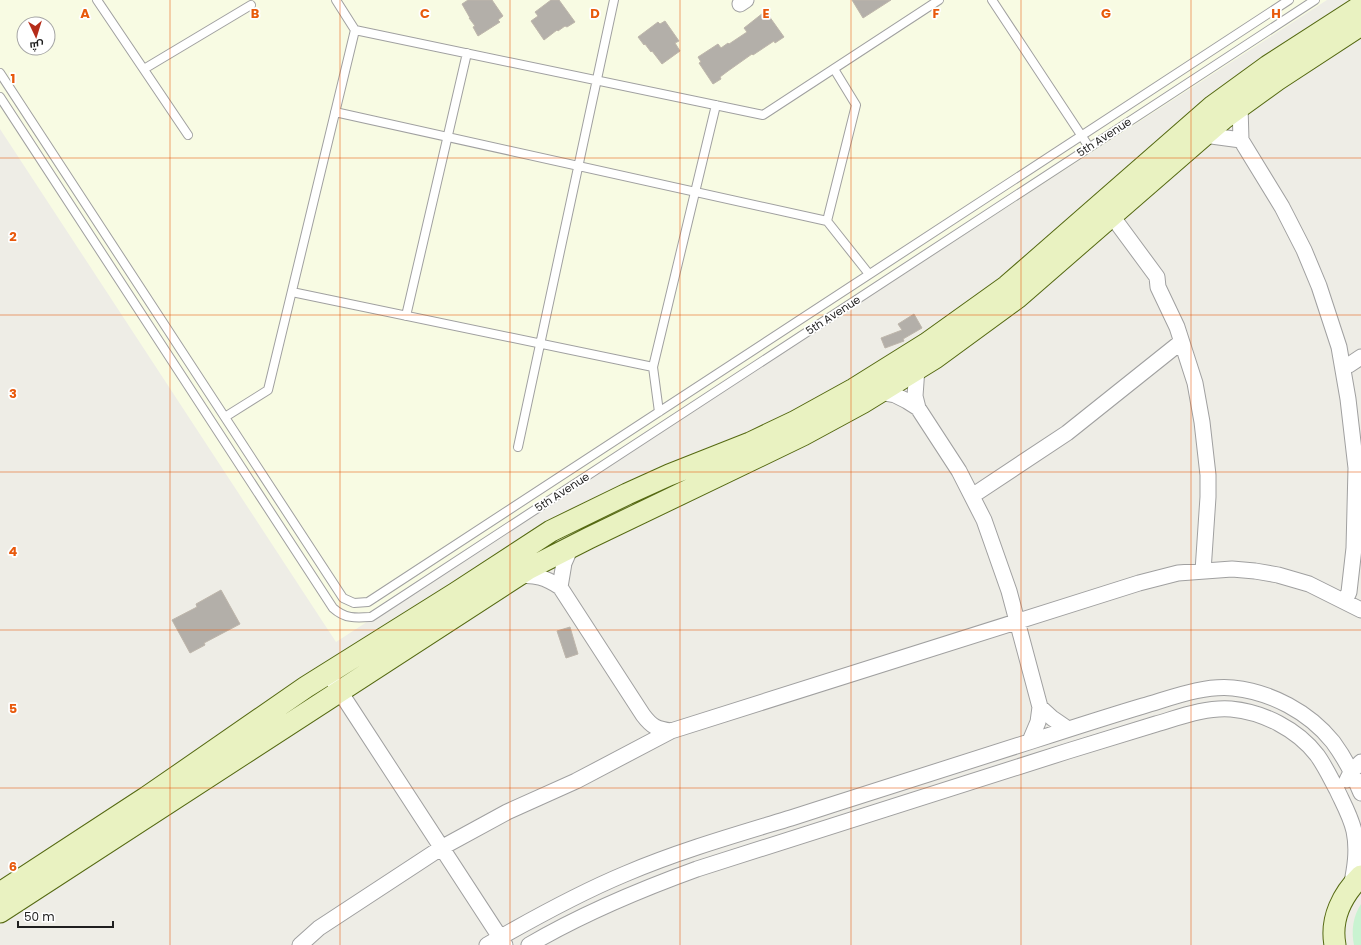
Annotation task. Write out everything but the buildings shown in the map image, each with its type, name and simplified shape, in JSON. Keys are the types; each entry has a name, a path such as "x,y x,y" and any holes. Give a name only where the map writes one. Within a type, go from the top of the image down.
{"main road":[{"path":"0,893 147,797 328,673 456,593 551,531 669,475 750,443 796,421 854,389 926,344 1006,286 1213,106 1268,66 1361,6"},
{"path":"0,912 517,576 571,547 803,435 935,358 1016,298 1223,119 1277,80 1361,25"},
{"path":"1320,945 1335,936 1337,912 1343,899 1356,881"}],"street":[{"path":"1240,106 1241,140 1282,206 1304,250 1319,286 1339,347 1352,428 1356,468 1354,548 1349,592 1345,601"},
{"path":"1204,136 1241,140"},
{"path":"1112,216 1157,278 1158,287 1177,327 1195,383 1207,459 1208,497 1203,571"},
{"path":"972,496 1067,433 1182,342"},
{"path":"1343,367 1361,357"},
{"path":"917,368 915,396 918,408 959,471 972,496 984,520 1009,590 1040,707 1038,722 1030,741"},
{"path":"879,392 895,395 918,408"},
{"path":"560,587 564,563 571,547"},
{"path":"300,945 319,928 441,848 507,812 576,781 671,731 1017,621 1139,583 1178,573 1232,569 1255,570 1309,584 1361,610"},
{"path":"517,576 537,576 549,580 560,587 643,715 651,725 661,730 671,731"},
{"path":"328,673 503,941"},
{"path":"487,945 503,941 552,908 643,866 1068,729 1184,694 1208,689 1232,688 1270,697 1289,705 1322,730 1356,767 1361,793"},
{"path":"1040,707 1052,718 1068,729"},
{"path":"529,945 562,926 632,894 697,869 1103,740 1190,714 1209,710 1230,709 1263,716 1279,723 1307,745 1317,756 1340,798 1354,830 1356,849 1356,881"},
{"path":"1340,798 1356,767"}],"lane":[{"path":"97,0 188,135"},
{"path":"336,0 355,30 763,115 939,0"},
{"path":"518,447 614,0"},
{"path":"992,0 1089,147"},
{"name":"5th Avenue","path":"225,418 343,598 354,603 368,602 1289,0"},
{"name":"5th Avenue","path":"0,98 333,608 348,618 371,617 1315,0"},
{"path":"144,69 251,6"},
{"path":"0,73 225,418 268,390 355,30"},
{"path":"406,316 467,53"},
{"path":"827,221 856,105 834,69"},
{"path":"659,412 653,367 716,105"},
{"path":"335,112 827,221 868,274"},
{"path":"292,292 653,367"}],"shaded area":[{"path":"0,0 1327,0 336,642 0,129"}],"green space":[{"path":"1361,904 1361,945 1354,945 1353,924"}]}
